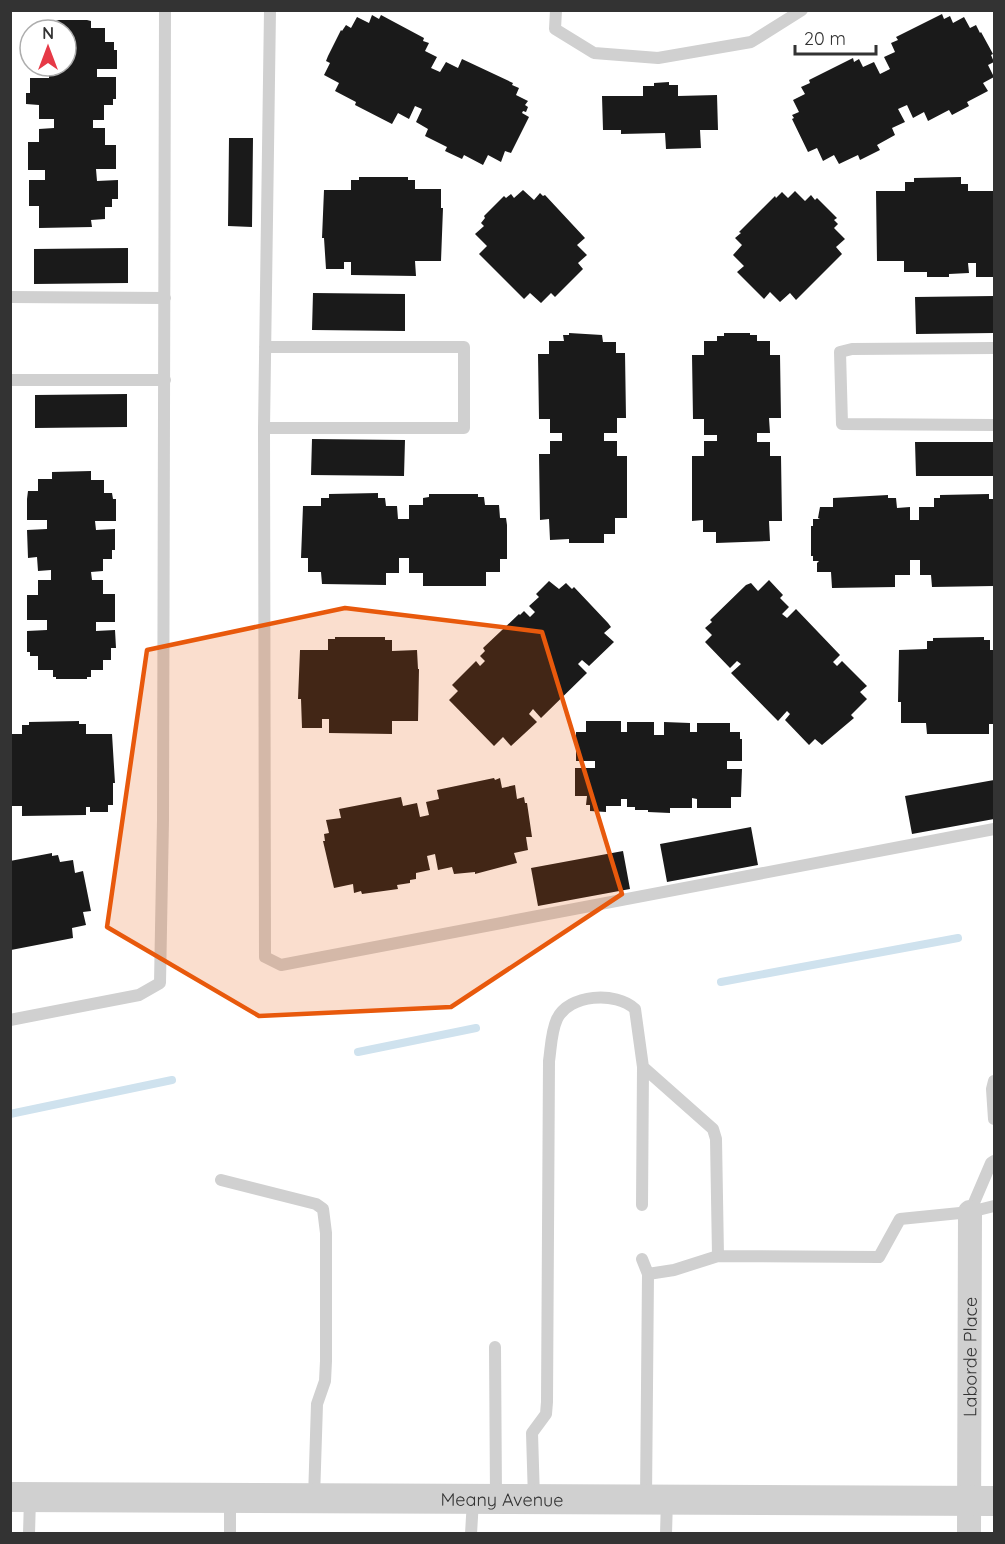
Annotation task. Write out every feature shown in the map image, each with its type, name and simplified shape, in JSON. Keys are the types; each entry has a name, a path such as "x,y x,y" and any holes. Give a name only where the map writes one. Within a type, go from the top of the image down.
{"street":[{"name":"Laborde Place","path":"969,1533 981,1501 970,1212"},
{"name":"Meany Avenue","path":"20,1497 981,1501"}],"lane":[{"path":"10,1020 139,995 160,983 163,808 165,10"},
{"path":"270,10 264,428 265,957 281,964 994,829"},
{"path":"556,10 555,29 594,53 658,58 751,42 802,10"},
{"path":"10,297 165,298"},
{"path":"264,428 464,428 464,347 265,347"},
{"path":"994,348 852,349 840,352 842,424 994,425"},
{"path":"10,380 165,381"},
{"path":"534,1499 532,1433 546,1414 547,1402 549,1061 557,1018 570,1005 582,1000 608,997 628,1003 635,1009 643,1067 642,1205"},
{"path":"643,1067 713,1129 716,1139 718,1256"},
{"path":"994,1081 992,1089 994,1119"},
{"path":"970,1212 991,1163 994,1161"},
{"path":"221,1180 316,1204 323,1209 326,1233 326,1361 325,1381 317,1404 314,1498"},
{"path":"648,1274 674,1270 718,1256 879,1257 900,1219 970,1212 994,1206"},
{"path":"642,1259 648,1274 657,1499 666,1533"},
{"path":"471,1533 484,1498 495,1347"},
{"path":"20,1497 29,1533"},
{"path":"230,1497 230,1533"}],"highlighted area":[{"path":"345,608 542,632 622,894 451,1007 259,1016 107,927 147,650"}],"building":[{"path":"942,14 944,19 950,16 953,23 964,17 970,28 976,25 981,32 993,54 991,55 994,62 988,65 994,77 983,83 988,91 967,102 969,106 952,115 949,110 928,121 924,112 913,118 907,105 898,109 905,122 892,128 895,135 877,145 880,150 860,160 858,155 839,164 834,155 823,161 817,148 808,152 792,119 794,118 792,115 799,112 793,100 805,94 801,87 810,83 809,80 853,58 854,62 859,59 863,67 874,62 880,74 890,69 884,57 895,52 891,43 898,40 896,37"},
{"path":"372,15 379,19 381,15 424,38 423,41 429,43 425,51 437,57 431,68 440,72 446,62 458,68 462,59 519,88 516,95 528,101 525,105 528,107 526,112 522,113 529,117 511,153 505,151 501,162 488,155 483,165 464,155 462,159 445,151 447,147 425,136 428,129 416,122 422,109 415,106 409,119 398,113 392,124 355,105 356,102 335,91 339,83 324,75 330,63 326,61 328,56 341,30 346,25 351,28 357,17 369,23"},
{"path":"78,20 91,21 91,28 105,28 105,42 114,42 114,50 117,50 117,69 97,69 97,77 116,77 116,99 113,99 113,105 104,105 104,120 93,120 93,128 105,128 105,145 116,145 116,169 96,169 97,181 118,180 118,199 112,199 112,207 105,207 105,219 91,220 92,227 39,228 39,206 29,206 29,180 45,180 45,170 28,170 28,142 39,142 39,129 54,128 54,119 39,119 39,105 26,104 26,93 30,93 30,78 78,78"},
{"path":"669,82 669,85 678,85 678,96 717,95 718,130 700,130 701,148 666,149 665,133 621,134 621,130 603,130 602,96 643,96 643,86"},
{"path":"229,138 253,138 252,227 228,226"},
{"path":"359,177 408,177 408,180 415,180 415,189 441,189 441,208 443,208 441,261 415,261 416,276 351,275 351,262 344,262 344,269 326,269 324,238 322,238 324,190 351,190 351,180 359,180"},
{"path":"961,177 961,184 968,184 968,191 994,191 994,277 976,277 976,263 968,263 969,273 949,274 949,277 927,277 927,272 904,272 904,261 877,261 876,191 905,191 905,182 914,182 914,178"},
{"path":"523,190 534,200 540,193 545,195 585,238 577,245 587,255 578,263 583,269 555,297 551,293 541,303 530,293 524,299 479,254 487,246 475,234 484,226 481,223 484,216 504,196 506,198 511,194 514,198"},
{"path":"795,191 805,201 811,195 815,200 817,198 837,218 834,220 838,224 834,228 845,239 836,247 842,254 796,300 790,293 780,302 770,292 764,299 737,272 744,266 733,255 742,245 735,238 775,196 776,198 782,192 788,198"},
{"path":"128,248 128,283 34,284 34,249"},
{"path":"313,293 405,294 405,331 312,330"},
{"path":"994,296 994,333 916,334 915,297"},
{"path":"569,333 602,335 603,342 616,342 616,353 625,353 626,418 617,418 617,433 604,433 604,441 617,441 617,456 627,456 627,518 615,518 615,534 604,534 604,543 569,543 569,539 550,540 549,519 540,520 539,454 550,454 550,441 562,441 562,433 550,433 550,419 539,419 538,354 549,354 549,341 564,341 563,335 569,335"},
{"path":"724,333 757,335 757,341 770,341 770,355 780,355 781,418 769,418 770,433 757,433 757,442 770,442 770,456 781,456 782,521 769,521 770,541 716,543 716,532 703,532 703,520 692,521 692,456 704,456 704,441 717,441 717,435 704,435 704,419 693,419 692,355 704,355 704,341 717,341 717,336 724,336"},
{"path":"127,394 127,427 35,428 35,395"},
{"path":"312,439 405,440 404,476 311,475"},
{"path":"915,442 994,442 994,476 916,476"},
{"path":"91,471 91,480 104,480 104,493 112,493 113,499 116,499 116,521 95,521 96,530 115,529 115,550 112,550 112,559 103,559 103,571 91,572 92,580 103,580 103,594 115,594 115,622 96,622 96,631 115,630 116,648 111,648 111,660 103,660 103,670 91,670 91,677 56,679 53,677 53,670 38,670 38,656 30,656 30,652 27,652 27,631 47,630 47,620 27,620 27,595 38,595 38,580 51,580 51,570 38,571 37,557 28,558 27,530 47,529 47,520 27,520 28,491 38,491 38,479 52,479 52,472"},
{"path":"378,493 378,498 385,498 386,506 397,506 398,519 409,519 409,505 423,505 423,498 429,497 429,494 478,494 478,497 484,497 485,505 499,505 500,518 506,518 507,525 507,559 500,559 500,572 486,572 486,586 423,586 423,573 409,573 409,558 399,558 399,573 386,573 386,585 322,584 321,572 308,572 308,558 301,558 303,506 321,506 321,498 329,498 329,494"},
{"path":"989,494 989,499 994,499 994,586 932,587 931,575 920,575 920,560 910,560 910,575 895,575 895,587 832,588 831,572 817,572 819,561 813,561 813,556 811,556 811,526 813,526 813,519 820,519 818,518 820,507 833,507 833,498 888,495 888,498 896,498 897,508 910,507 910,520 919,520 919,507 934,507 934,498 940,498 940,495"},
{"path":"769,580 783,595 780,598 789,607 782,614 787,618 796,609 840,655 833,662 837,666 842,661 867,686 860,692 867,699 851,715 854,718 822,745 815,739 809,745 785,720 790,714 787,711 778,721 731,673 741,664 737,661 730,668 705,642 712,635 705,628 712,622 710,620 746,585 751,583 758,591"},
{"path":"549,581 559,589 566,583 572,589 574,587 611,627 604,633 614,642 589,666 582,660 578,664 587,673 541,718 533,709 529,714 537,722 511,746 503,737 494,746 449,700 458,691 452,685 476,661 480,666 485,661 480,656 485,651 483,648 519,614 524,611 530,617 535,612 529,606 539,597 536,594"},
{"path":"335,637 385,637 385,640 392,640 392,651 417,650 418,721 392,721 392,734 329,733 329,719 322,719 322,728 302,728 301,699 298,699 300,650 328,650 328,639 335,639"},
{"path":"984,637 984,640 990,640 990,650 994,650 994,724 989,724 989,734 927,734 926,723 901,723 901,702 898,702 899,650 927,649 927,641 933,641 933,638"},
{"path":"79,721 79,724 86,724 86,734 112,734 115,783 113,783 113,805 108,805 108,812 90,812 90,807 86,807 86,815 22,816 22,806 10,806 10,734 22,734 22,725 29,725 29,722"},
{"path":"586,721 621,721 621,732 627,732 627,722 654,722 654,735 664,735 664,722 690,723 690,732 697,732 697,723 730,723 730,732 740,732 742,761 727,761 727,769 742,769 741,797 731,797 731,808 697,808 697,799 692,798 692,808 670,808 670,813 648,812 648,810 635,810 635,807 627,807 627,799 621,799 621,806 606,806 606,812 590,811 590,805 586,805 587,796 575,796 575,768 595,768 595,761 576,761 576,732 586,732"},
{"path":"494,778 495,780 500,778 502,788 515,785 517,799 524,797 527,803 532,837 526,837 528,850 514,853 517,863 475,874 475,872 454,874 452,867 438,870 435,854 427,856 430,870 416,873 416,879 410,880 410,883 397,885 398,889 362,894 361,891 354,893 353,884 334,888 323,841 325,841 324,834 329,833 326,820 341,818 339,809 401,797 403,806 417,803 420,817 429,815 426,802 439,799 437,790"},
{"path":"994,780 994,819 912,834 905,796"},
{"path":"751,827 758,865 667,882 660,844"},
{"path":"623,851 630,889 538,906 531,868"},
{"path":"52,853 52,856 58,855 60,862 73,860 75,873 83,871 91,911 83,912 86,925 72,928 73,938 11,950 10,861"}],"waterway":[{"path":"721,982 958,938"},
{"path":"358,1052 476,1028"},
{"path":"10,1114 172,1080"}]}
